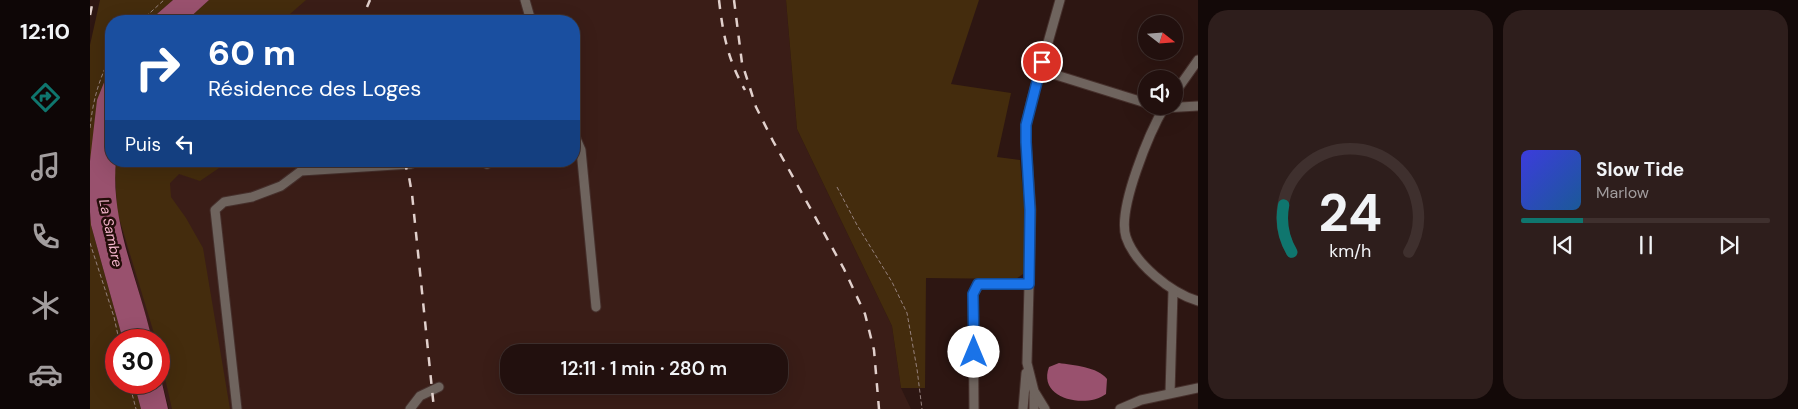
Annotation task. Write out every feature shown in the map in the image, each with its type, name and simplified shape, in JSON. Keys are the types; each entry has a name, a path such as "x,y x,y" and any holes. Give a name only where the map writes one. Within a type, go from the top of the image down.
{"street":[{"path":"525,0 529,15"},
{"path":"1023,409 1027,363 1030,210 1026,125 1060,0"},
{"path":"1183,81 1198,60"},
{"path":"1040,70 1138,101"},
{"path":"1183,106 1198,106"},
{"path":"1159,115 1132,185 1126,213 1125,235 1133,250 1163,283 1173,291 1198,302"},
{"path":"580,148 596,307"},
{"path":"237,409 215,210 224,202 252,197 281,186 301,171 364,167"},
{"path":"974,409 973,294 978,284 1029,284"},
{"path":"1170,393 1173,291"},
{"path":"1027,363 1034,391 1034,409"},
{"path":"410,409 420,396 439,387"},
{"path":"1120,409 1141,400 1198,388"},
{"path":"1034,391 1045,409"}],"path":[{"path":"148,15 164,0"},
{"path":"90,128 94,94 105,67"},
{"path":"837,187 857,225 892,282 907,313 922,409"},
{"path":"90,243 117,329"},
{"path":"132,394 136,409"}],"shaded area":[{"path":"100,0 173,0 156,15 105,15 105,92 90,161 90,45"},
{"path":"209,0 786,0 797,129 892,326 901,388 911,409 169,409 165,394 170,394 170,329 149,329 117,211 116,167 580,167 580,15 193,15"},
{"path":"209,0 306,0 289,15 193,15"},
{"path":"786,0 979,0 951,84 1011,93 997,157 1020,160 1024,203 1025,260 1023,274 1016,279 926,278 925,388 901,388 892,326 797,129"},
{"path":"116,167 219,168 200,181 179,174 170,183 171,197 186,218 203,248 230,409 172,409 169,394 170,329 153,329 117,211"},
{"path":"90,212 91,225 120,329 105,329 105,394 137,394 141,409 90,409"}],"water":[{"path":"173,0 209,0 193,15 156,15"},
{"name":"La Sambre","path":"105,80 105,167 116,167 115,184 121,229 149,329 120,329 91,225 90,161 97,100"},
{"path":"1059,363 1085,367 1103,375 1107,379 1106,394 1087,401 1066,398 1056,394 1050,387 1047,378 1049,367"},
{"path":"137,394 165,394 168,409 141,409"}],"railway":[{"path":"90,15 93,0"},
{"path":"367,7 370,0"},
{"path":"719,0 727,47 734,68 745,90"},
{"path":"734,0 742,63 756,107 844,269 865,314 874,350 879,409"},
{"path":"406,167 412,194 434,409"}],"route":[{"path":"974,352 973,294 978,284 1029,284 1030,210 1026,125 1042,62"}]}
